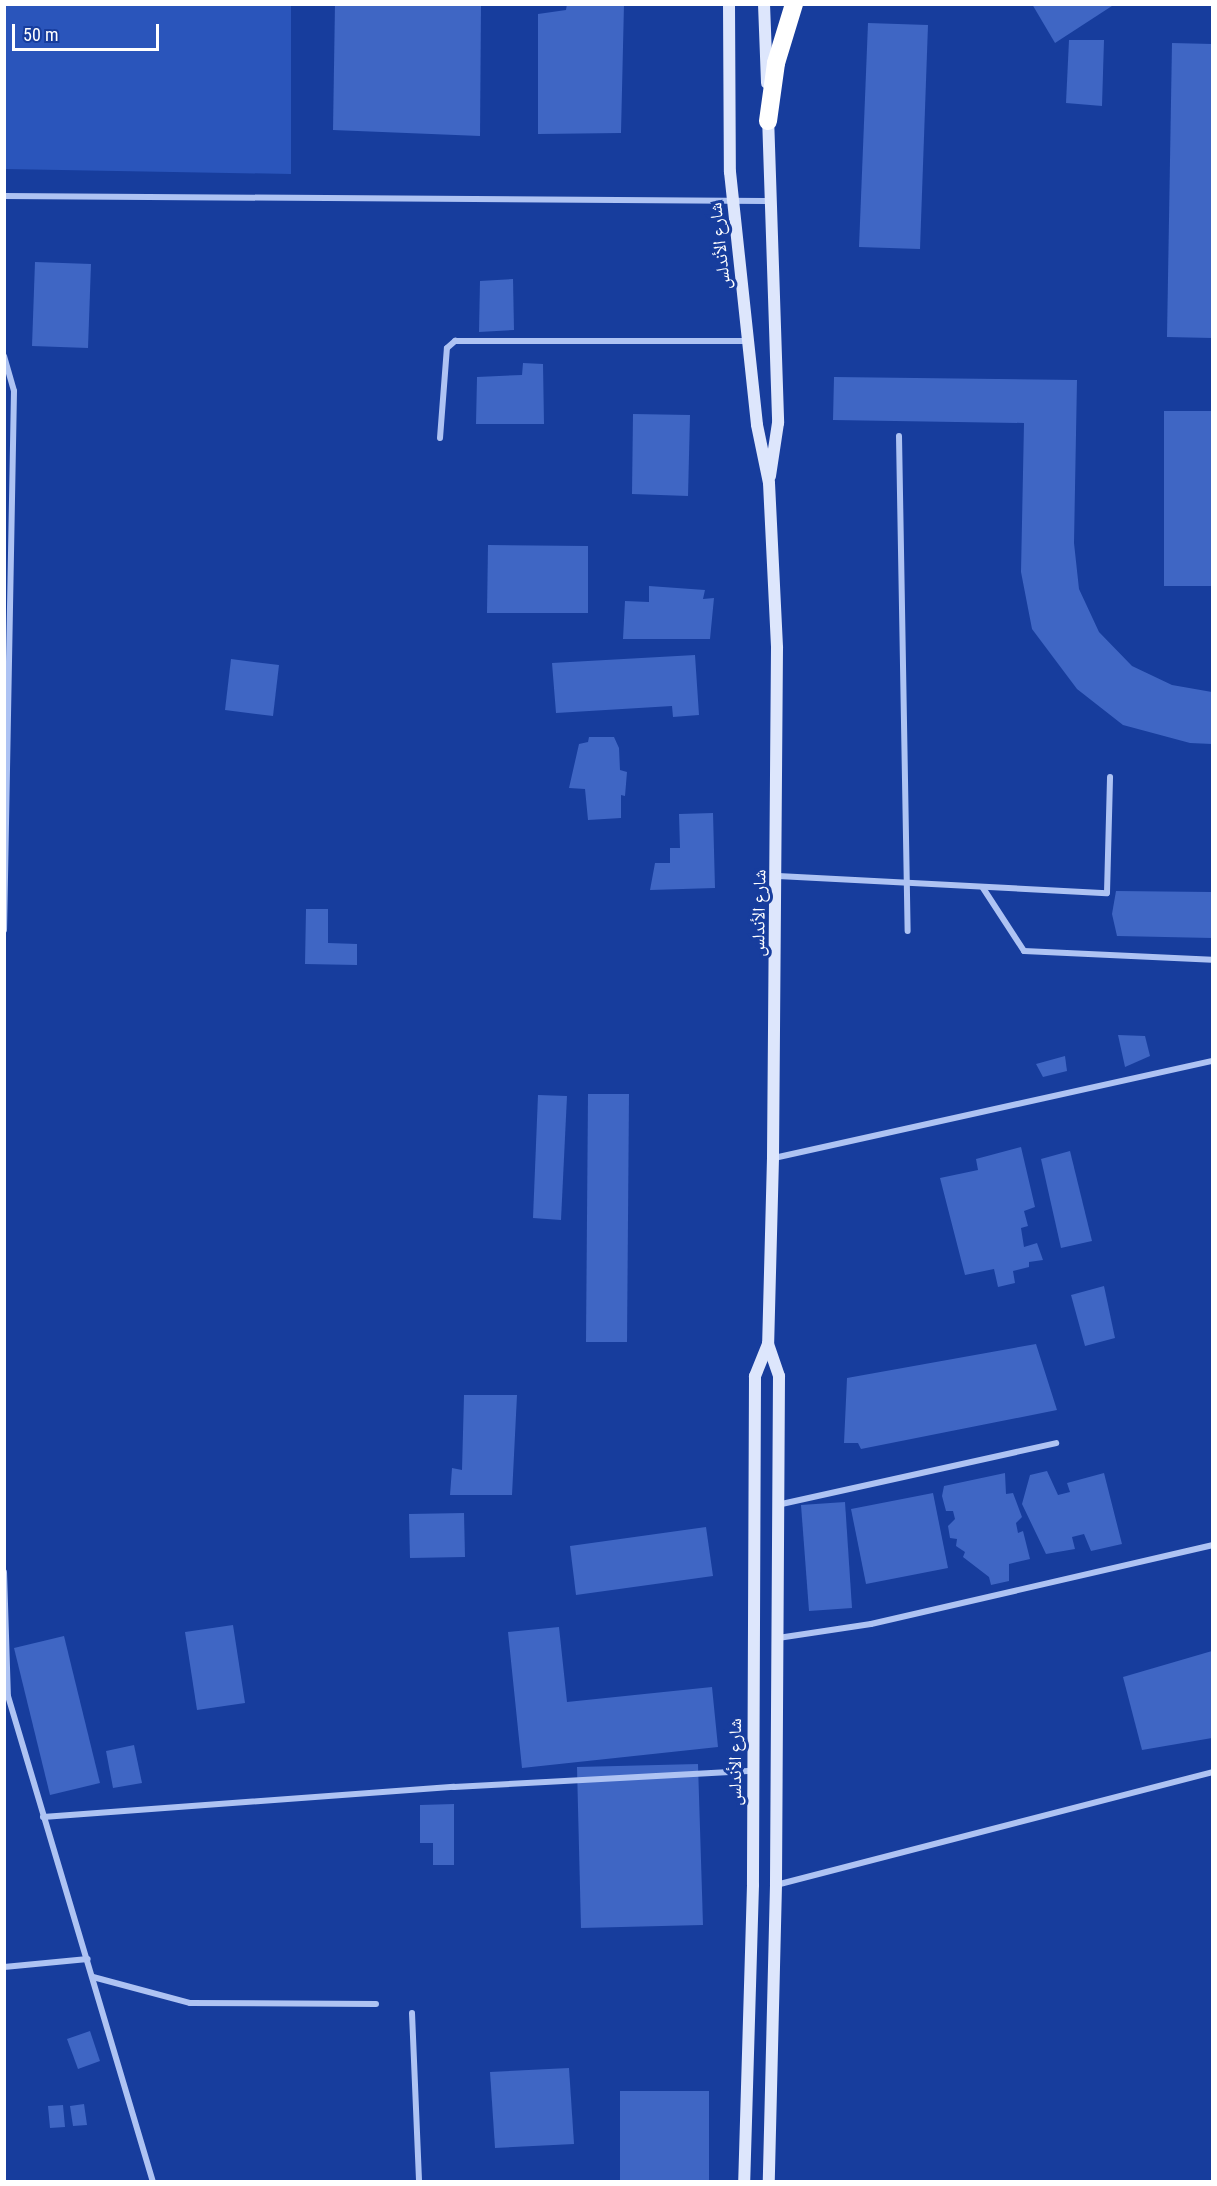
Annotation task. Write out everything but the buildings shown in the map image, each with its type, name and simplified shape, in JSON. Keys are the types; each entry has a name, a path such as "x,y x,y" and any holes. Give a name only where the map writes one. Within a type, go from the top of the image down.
{"highway":[{"path":"768,121 776,63 794,4"}],"main road":[{"name":"شارع الأندلس","path":"729,4 733,202 757,425 769,483 777,648 778,876 768,1344 779,1376 776,1505 776,1885 769,2181"},
{"name":"شارع الأندلس","path":"764,4 768,201 778,423 769,483"},
{"name":"شارع الأندلس","path":"744,2181 753,1771 755,1376 768,1344"}],"street":[{"path":"4,196 768,201"},
{"path":"440,438 447,348 455,341 748,341"},
{"path":"4,356 14,391 4,930"},
{"path":"899,436 908,931"},
{"path":"4,466 13,466"},
{"path":"778,876 1107,893 1110,777"},
{"path":"984,888 1024,951 1212,960"},
{"path":"773,1158 1212,1061"},
{"path":"776,1505 1056,1443"},
{"path":"777,1638 871,1624 1212,1545"},
{"path":"4,1572 6,1696 88,1959 153,2181"},
{"path":"43,1817 442,1788 753,1771"},
{"path":"776,1885 1212,1772"},
{"path":"4,1967 88,1959"},
{"path":"93,1977 190,2003 376,2004"},
{"path":"412,2013 419,2181"}],"shaded area":[{"path":"5,4 291,5 291,174 5,169"}]}
